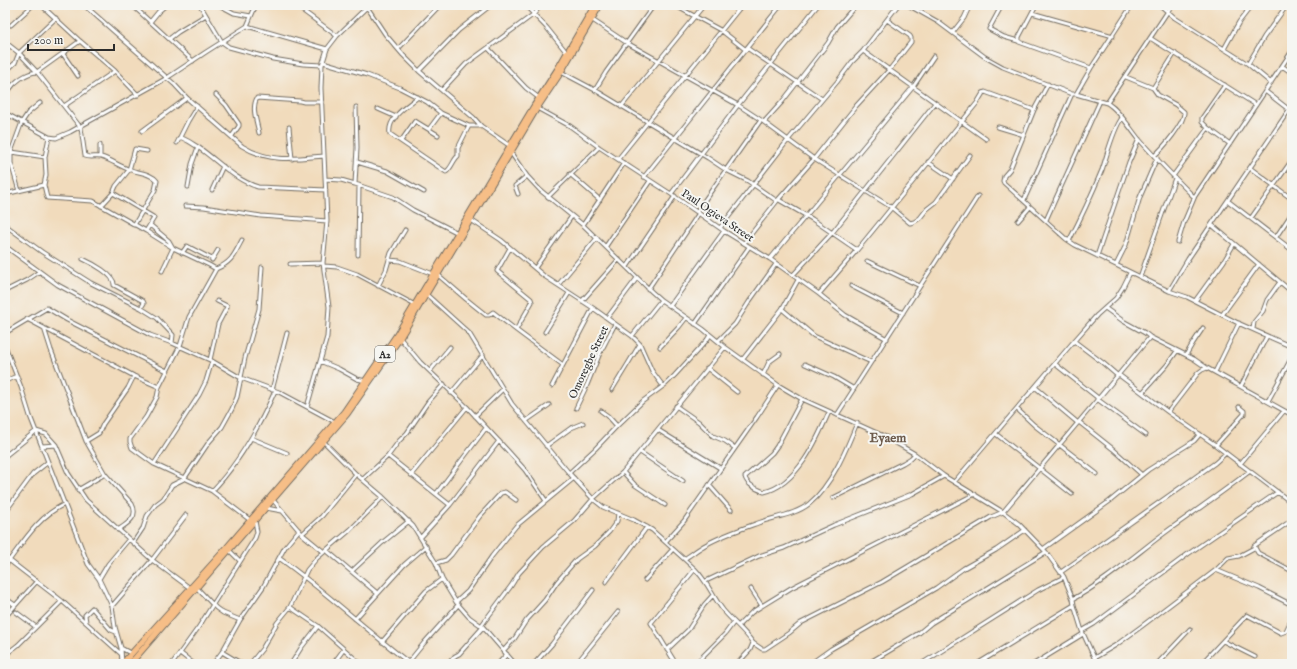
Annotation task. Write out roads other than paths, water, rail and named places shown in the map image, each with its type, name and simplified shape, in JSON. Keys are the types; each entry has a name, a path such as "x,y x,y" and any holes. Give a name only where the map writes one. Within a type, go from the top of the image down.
{"highway":[{"name":"A2","path":"122,664 133,660 230,551 253,520 266,508 347,414 400,338 426,294 435,274 458,233 595,5"},
{"name":"A2","path":"133,660 190,588 253,520 336,422 366,381 471,220 600,5"}],"street":[{"path":"11,25 33,5"},
{"path":"41,5 115,71 138,95"},
{"path":"84,5 242,146 256,154 280,159 324,156"},
{"path":"132,5 192,61"},
{"path":"150,22 158,11 166,5"},
{"path":"200,5 222,42 229,47 273,59 303,64 322,64 367,75 400,88 427,102 441,113 469,126 481,126"},
{"path":"219,5 234,13 251,16"},
{"path":"5,113 49,137 56,138 80,127 167,78 247,26 256,5"},
{"path":"295,5 337,36"},
{"path":"398,49 440,5"},
{"path":"419,71 458,30 491,5"},
{"path":"525,5 547,28 567,53"},
{"path":"442,90 466,64 534,14 541,5"},
{"path":"595,90 654,5"},
{"path":"674,5 722,32 822,99"},
{"path":"621,107 704,5"},
{"path":"618,159 722,32 742,5"},
{"path":"644,177 782,5"},
{"path":"671,194 738,105 818,5"},
{"path":"648,289 726,170 763,121 782,102 856,5"},
{"path":"720,228 788,140 852,62 863,51 898,5"},
{"path":"908,5 914,6 953,32 985,57 1003,67 1074,94 1107,103 1115,110 1174,177 1193,196 1195,196"},
{"path":"953,32 964,18 970,5"},
{"path":"1002,5 989,29 1004,37 1091,68"},
{"path":"1018,41 1036,5"},
{"path":"1024,200 1074,94 1132,5"},
{"path":"1160,5 1175,18 1248,64 1270,83"},
{"path":"1107,103 1126,77 1172,5"},
{"path":"1224,49 1239,22 1252,5"},
{"path":"1248,64 1264,37 1287,5 1292,8"},
{"path":"307,407 327,337 329,307 324,264 327,220 322,102 322,64 327,49 337,36 368,6 385,34 419,71 474,118 481,126 510,146"},
{"path":"1032,13 1113,36"},
{"path":"169,39 206,15"},
{"path":"5,72 15,63 19,53 56,18"},
{"path":"591,19 627,43 738,105 763,121 814,159 891,207 910,222 914,222 936,202 970,155"},
{"path":"744,243 856,106 890,69 911,42 911,38 886,20"},
{"path":"247,26 327,49"},
{"path":"1150,38 1256,105"},
{"path":"9,90 19,80 37,72 80,41"},
{"path":"5,42 19,53 37,72 80,127 85,156 107,159 129,170 152,176 157,181 155,190 134,225"},
{"path":"488,48 526,88 538,98"},
{"path":"863,51 890,69 986,140"},
{"path":"1178,242 1184,222 1195,196 1292,51"},
{"path":"1153,88 1175,53"},
{"path":"63,54 78,76"},
{"path":"770,259 913,87 934,56"},
{"path":"1282,66 1292,73"},
{"path":"64,106 115,71"},
{"path":"561,72 595,90 647,123 806,216 857,250"},
{"path":"1116,265 1126,245 1140,198 1156,157 1184,116 1184,113 1176,105 1158,95 1153,88 1126,77"},
{"path":"1048,84 1034,110 1010,169 1004,176 1003,181 1069,241 1169,291 1195,301 1292,347"},
{"path":"1225,85 1202,118 1202,122 1230,144"},
{"path":"1169,291 1188,259 1290,111 1265,91"},
{"path":"819,294 857,250 977,103 981,94 985,92 1034,110"},
{"path":"216,95 226,105 239,124 232,136"},
{"path":"418,97 396,117 390,125 390,132 392,135 446,172 458,156 458,148 469,126"},
{"path":"142,131 187,98"},
{"path":"259,133 254,114 256,98 322,102"},
{"path":"1046,220 1100,101"},
{"path":"19,191 11,163 11,152 22,122 28,113 40,103"},
{"path":"793,276 832,233 934,103"},
{"path":"177,143 197,106"},
{"path":"355,184 357,162 356,107"},
{"name":"Paul Ogieva Street","path":"537,108 570,126 598,147 675,196 724,231 770,259 819,294 845,315 887,339"},
{"path":"378,109 396,117"},
{"path":"429,129 441,113"},
{"path":"1069,241 1091,196 1102,170 1117,126 1122,118"},
{"path":"401,141 415,121 438,135"},
{"path":"289,127 292,159"},
{"path":"998,127 1024,135"},
{"path":"1140,277 1174,177 1208,128"},
{"path":"49,137 45,157 46,175 44,185 46,196 49,198 89,200 146,231 182,253 216,269"},
{"path":"180,137 198,147 245,182 258,187 326,190"},
{"path":"1097,256 1128,162 1139,139"},
{"path":"100,145 100,157"},
{"path":"188,187 192,164 198,147"},
{"path":"548,197 598,147"},
{"path":"102,206 129,170 135,149 146,151"},
{"path":"5,151 45,157"},
{"path":"511,152 527,176 548,197 583,225 661,300 710,334 725,347 778,385 802,399 857,424 915,454 944,476 1003,512 1025,530 1046,552 1064,577 1073,599 1083,632 1097,664"},
{"path":"1251,218 1292,160"},
{"path":"357,162 387,171 424,192"},
{"path":"928,162 953,179"},
{"path":"583,225 624,163"},
{"path":"212,190 223,166"},
{"path":"1250,168 1292,199"},
{"path":"570,174 600,200"},
{"path":"518,194 515,186 527,176"},
{"path":"325,179 341,180 393,197 458,233"},
{"path":"606,246 650,181"},
{"path":"5,194 44,185"},
{"path":"358,255 359,185"},
{"path":"113,193 154,218 146,231"},
{"path":"627,267 675,196"},
{"path":"837,415 978,196"},
{"path":"1228,201 1292,250"},
{"path":"185,206 204,207 261,216 327,220"},
{"path":"1018,221 1030,207"},
{"path":"1276,237 1292,213"},
{"path":"535,268 572,216"},
{"path":"471,220 501,240 569,293 608,318 632,336 640,344 652,371 663,386"},
{"path":"5,225 42,252 91,283 141,308 157,318 173,335 172,343"},
{"path":"150,225 171,242 173,248 162,271"},
{"path":"1212,225 1292,292"},
{"path":"378,286 394,247 405,230"},
{"path":"670,306 724,231"},
{"path":"161,240 163,236"},
{"path":"558,285 597,238"},
{"path":"172,664 213,605 257,532 253,520 212,491 154,464 132,448 130,439 150,411 157,397 159,387 180,346 188,317 216,269 227,264 242,240"},
{"path":"1195,301 1224,261 1234,244"},
{"path":"5,246 58,285 150,335 180,346 241,378 274,390 336,422"},
{"path":"182,253 186,246 212,259"},
{"path":"695,324 749,247"},
{"path":"510,248 497,271 532,302 516,330"},
{"path":"209,265 218,250"},
{"path":"197,259 199,253"},
{"path":"203,262 205,256"},
{"path":"84,259 97,266 112,279 114,285 144,301 141,308"},
{"path":"582,301 619,259"},
{"path":"389,260 400,261 435,274 486,315 493,312 563,365"},
{"path":"867,261 920,286"},
{"path":"290,264 324,264 337,267 356,274 415,305"},
{"path":"718,341 735,324 776,264"},
{"path":"1222,315 1259,264"},
{"path":"133,543 143,528 147,516 155,505 163,499 172,485 184,479 209,442 222,427 232,409 237,397 245,358 259,309 262,267"},
{"path":"5,291 39,272"},
{"path":"955,482 1074,342 1116,298 1130,272"},
{"path":"608,318 637,278"},
{"path":"743,359 782,309 798,280"},
{"path":"1253,329 1254,322 1263,311 1267,300 1280,282"},
{"path":"851,286 903,313"},
{"path":"545,332 569,293"},
{"path":"426,294 469,333 512,404 569,473 603,507 647,527 666,541 706,581 722,609 734,622 739,625 753,643 762,649 765,649 789,633 801,623 882,582 991,517 1003,512 1150,337"},
{"path":"632,336 661,300"},
{"path":"154,464 199,395 206,381 218,324 227,307 217,301"},
{"path":"5,334 47,308 67,320 167,371"},
{"path":"552,386 592,308"},
{"path":"1105,308 1150,337 1177,350 1224,378 1292,415"},
{"path":"782,309 814,336 871,362"},
{"path":"660,347 679,328 686,318"},
{"path":"28,319 134,376 159,387"},
{"path":"1215,372 1239,323"},
{"name":"Omoregbe Street","path":"576,408 600,353 615,324"},
{"path":"44,328 86,441 105,474 135,509 132,520 118,530"},
{"path":"1186,356 1203,328"},
{"path":"212,491 225,477 257,428 274,390 286,333"},
{"path":"569,473 642,401 663,386 675,375 707,340 710,334"},
{"path":"1241,386 1267,336"},
{"path":"400,338 451,393 467,407 525,470 546,501"},
{"path":"1074,342 1292,502"},
{"path":"612,390 640,344"},
{"path":"5,346 17,376 30,416 88,564 99,579 112,606 116,632 121,648 122,664"},
{"path":"430,371 450,347"},
{"path":"448,664 482,627 519,573 543,547 574,521 594,499 623,472 725,347"},
{"path":"1143,392 1167,365 1177,350"},
{"path":"763,375 768,362 780,354"},
{"path":"451,393 483,355"},
{"path":"1268,401 1292,357"},
{"path":"320,362 339,369 356,379 366,381"},
{"path":"805,364 854,389"},
{"path":"1055,364 1146,435"},
{"path":"707,368 737,392"},
{"path":"1168,412 1198,373 1207,368"},
{"path":"5,381 17,376"},
{"path":"86,441 101,431 103,424 128,388 134,376"},
{"path":"363,479 388,456 415,423 428,402 444,384"},
{"path":"666,541 684,521 710,485 720,468 778,385"},
{"path":"1035,387 1078,423 1113,448 1142,475"},
{"path":"475,416 503,389"},
{"path":"802,399 772,453 745,478 748,483 764,492 781,484 805,460 818,439 829,412"},
{"path":"526,421 549,405"},
{"path":"676,406 699,422 713,436 725,441 735,448"},
{"path":"411,476 467,407"},
{"path":"1216,445 1244,414 1244,410 1239,407"},
{"path":"1016,409 1034,425 1097,474"},
{"path":"601,411 617,426"},
{"path":"1240,464 1284,411"},
{"path":"546,446 571,428 583,422"},
{"path":"684,559 705,544 760,522 774,519 809,504 820,492 838,466 857,424"},
{"path":"436,494 486,428"},
{"path":"658,430 720,468"},
{"path":"36,431 46,434 56,444 68,473 78,490 92,506 152,560 190,588"},
{"path":"6,454 36,431"},
{"path":"996,434 1072,494"},
{"path":"1043,549 1110,501 1142,475 1194,441 1200,434"},
{"path":"251,438 287,453"},
{"path":"420,537 450,505 499,441"},
{"path":"324,442 356,474 408,521 426,546 436,563 442,579 457,604 482,627 515,664"},
{"path":"42,446 56,444"},
{"path":"640,452 683,481"},
{"path":"1061,572 1226,453"},
{"path":"833,498 906,462 915,454"},
{"path":"388,456 411,476 450,505"},
{"path":"5,512 33,474 48,462"},
{"path":"1073,599 1140,553 1250,471"},
{"path":"623,472 635,485 665,505"},
{"path":"78,490 105,474"},
{"path":"302,534 322,516 356,474"},
{"path":"706,581 759,556 784,548 834,525 912,494 944,476"},
{"path":"279,558 304,576 408,663 468,591 492,556 516,526 574,478"},
{"path":"710,485 731,510"},
{"path":"436,563 446,560 451,555 480,516 501,493 506,492 516,500"},
{"path":"1034,664 1083,632 1199,545 1278,492"},
{"path":"739,625 752,612 803,582 975,494"},
{"path":"250,664 262,649 277,623 290,607 307,570 325,551 350,530 383,497"},
{"path":"273,500 302,534 352,572 377,594"},
{"path":"5,566 38,524 56,508 65,504"},
{"path":"266,508 282,511"},
{"path":"504,650 515,638 526,621 545,600 557,582 577,559 595,546 608,532 617,521 618,513"},
{"path":"112,606 152,560 186,515"},
{"path":"1088,664 1116,646 1216,570 1228,558 1239,556 1254,548 1255,545 1292,520"},
{"path":"352,572 382,543 408,521"},
{"path":"606,582 647,527"},
{"path":"213,664 222,652 240,620 263,587 285,547 299,530"},
{"path":"810,664 830,649 936,588 964,568 996,550 1025,530"},
{"path":"99,579 108,564 129,539"},
{"path":"355,619 404,565 426,546"},
{"path":"1254,548 1258,553 1292,571"},
{"path":"645,580 673,549"},
{"path":"230,551 240,561"},
{"path":"866,664 919,633 1046,552"},
{"path":"5,557 37,581 121,654"},
{"path":"676,664 651,623 695,569"},
{"path":"1216,570 1259,588 1292,605"},
{"path":"921,664 1038,590 1064,577"},
{"path":"382,642 426,591 442,579"},
{"path":"5,617 37,581"},
{"path":"197,588 223,613 240,620"},
{"path":"751,589 762,606"},
{"path":"534,664 552,644 593,590"},
{"path":"667,650 688,630 704,605 713,595"},
{"path":"5,598 15,605"},
{"path":"5,655 62,602"},
{"path":"977,664 1074,605"},
{"path":"290,607 318,626 361,664"},
{"path":"86,622 85,615 92,608 111,630 116,632"},
{"path":"16,612 36,627"},
{"path":"576,664 618,612"},
{"path":"1201,664 1247,615 1281,633 1286,631 1292,618"},
{"path":"695,664 725,634 734,622"},
{"path":"292,664 301,648 318,626"},
{"path":"1157,664 1190,629"},
{"path":"1223,641 1255,658"},
{"path":"737,664 750,650 753,643"},
{"path":"121,648 133,660"},
{"path":"333,664 344,649"},
{"path":"222,652 242,664"},
{"path":"180,653 194,664"},
{"path":"498,664 507,654"}],"district":[{"name":"Eyaem","path":"888,437"}]}
